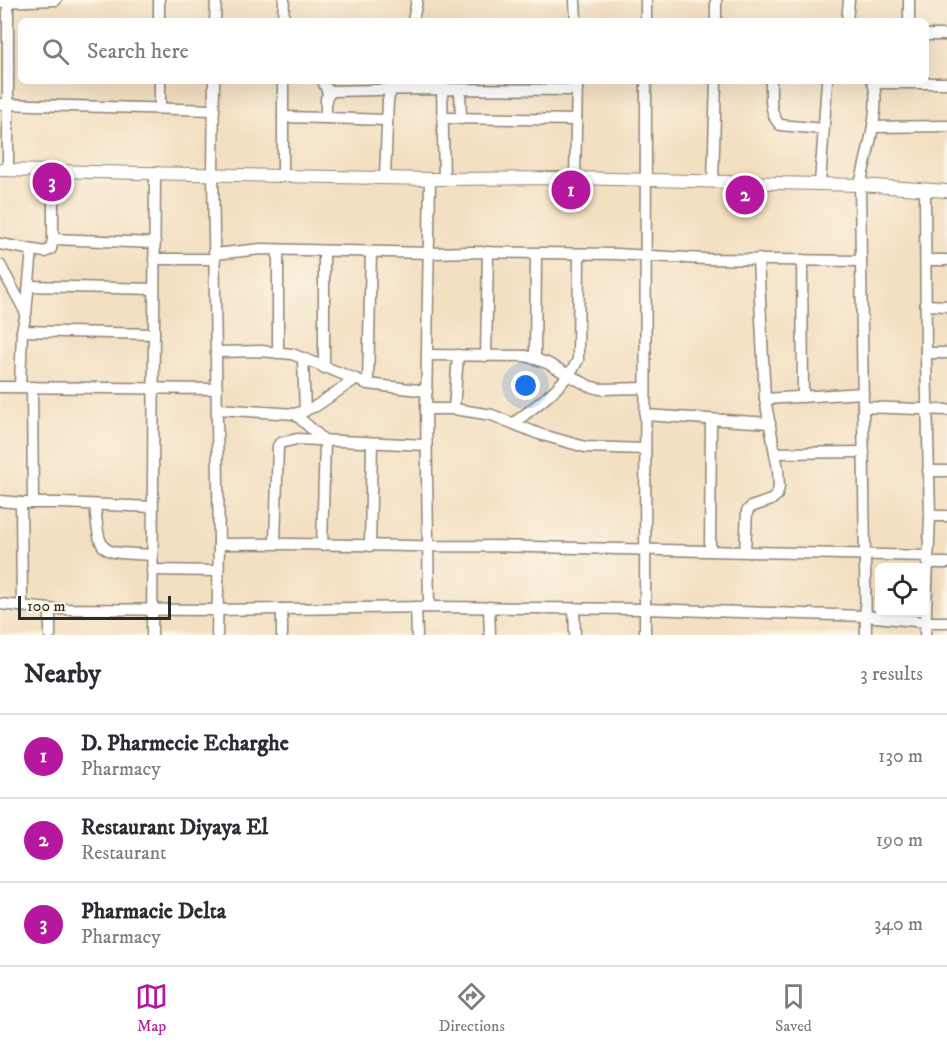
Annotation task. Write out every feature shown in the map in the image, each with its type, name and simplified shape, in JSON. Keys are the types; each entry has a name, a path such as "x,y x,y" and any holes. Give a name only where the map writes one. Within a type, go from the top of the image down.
{"main road":[{"path":"4,170 430,179 575,178 860,185 947,191"}],"street":[{"path":"4,170 5,1 56,0"},
{"path":"159,0 159,18"},
{"path":"215,18 216,0"},
{"path":"283,18 284,0"},
{"path":"414,18 417,0"},
{"path":"575,0 576,18"},
{"path":"646,0 646,18"},
{"path":"716,0 716,18"},
{"path":"847,18 849,0"},
{"path":"909,0 909,18"},
{"path":"929,35 947,35"},
{"path":"929,83 947,83"},
{"path":"160,84 160,108"},
{"path":"214,84 213,173 219,544 217,635"},
{"path":"283,84 283,175"},
{"path":"324,84 328,93 326,118"},
{"path":"645,635 646,84"},
{"path":"713,182 716,84"},
{"path":"771,84 773,116 780,125 823,129"},
{"path":"820,184 827,84"},
{"path":"866,635 860,185 873,127 877,96 874,84"},
{"path":"328,93 345,86 460,90 577,85 575,178"},
{"path":"385,177 388,100 392,86"},
{"path":"442,89 444,179"},
{"path":"460,90 461,119"},
{"path":"3,104 214,110"},
{"path":"283,117 387,120"},
{"path":"443,118 576,120"},
{"path":"873,127 947,126"},
{"path":"0,244 45,252 51,249 53,171"},
{"path":"152,635 155,172"},
{"path":"429,607 426,409 430,179"},
{"path":"925,190 930,516 925,635"},
{"path":"53,239 155,243"},
{"path":"154,259 215,257 261,249 861,261"},
{"path":"20,387 22,331 26,314 32,250"},
{"path":"278,250 278,353"},
{"path":"324,251 324,368"},
{"path":"368,384 371,252"},
{"path":"486,356 488,252"},
{"path":"535,359 536,254"},
{"path":"514,423 544,400 570,375 578,360 579,254"},
{"path":"745,551 747,511 751,507 771,500 777,495 779,487 776,453 765,399 758,259"},
{"path":"802,260 803,397"},
{"path":"926,260 947,260"},
{"path":"0,265 26,314"},
{"path":"29,286 154,289"},
{"path":"926,305 947,306"},
{"path":"22,331 154,334"},
{"path":"217,352 292,354 368,384 427,391"},
{"path":"926,353 947,353"},
{"path":"427,355 507,355 535,359 589,386 600,389 645,388"},
{"path":"454,410 458,355"},
{"path":"303,358 300,412 325,441 322,544"},
{"path":"218,409 300,412 336,395 354,380"},
{"path":"0,387 217,389"},
{"path":"32,387 33,503"},
{"path":"765,399 863,393"},
{"path":"863,407 947,410"},
{"path":"426,409 492,415 538,434 585,447 645,449"},
{"path":"645,415 770,423"},
{"path":"710,551 711,419"},
{"path":"275,543 278,446 283,442 297,439 426,445"},
{"path":"370,546 372,443"},
{"path":"776,453 864,452"},
{"path":"928,471 947,471"},
{"path":"0,501 152,507"},
{"path":"21,503 22,606"},
{"path":"95,505 98,539 101,546 112,552 152,555"},
{"path":"930,516 947,516"},
{"path":"219,544 745,551 865,555 947,563"},
{"path":"152,570 218,571"},
{"path":"0,604 50,609 216,610 416,607 644,609 866,616 925,622 947,621"},
{"path":"416,607 417,635"},
{"path":"489,608 490,635"},
{"path":"574,608 574,635"},
{"path":"50,609 50,635"},
{"path":"282,609 282,635"}],"place":[{"name":"Pharmacie Delta","path":"52,182"},
{"name":"D. Pharmecie Echarghe","path":"571,190"},
{"name":"Restaurant Diyaya El","path":"745,195"}]}
